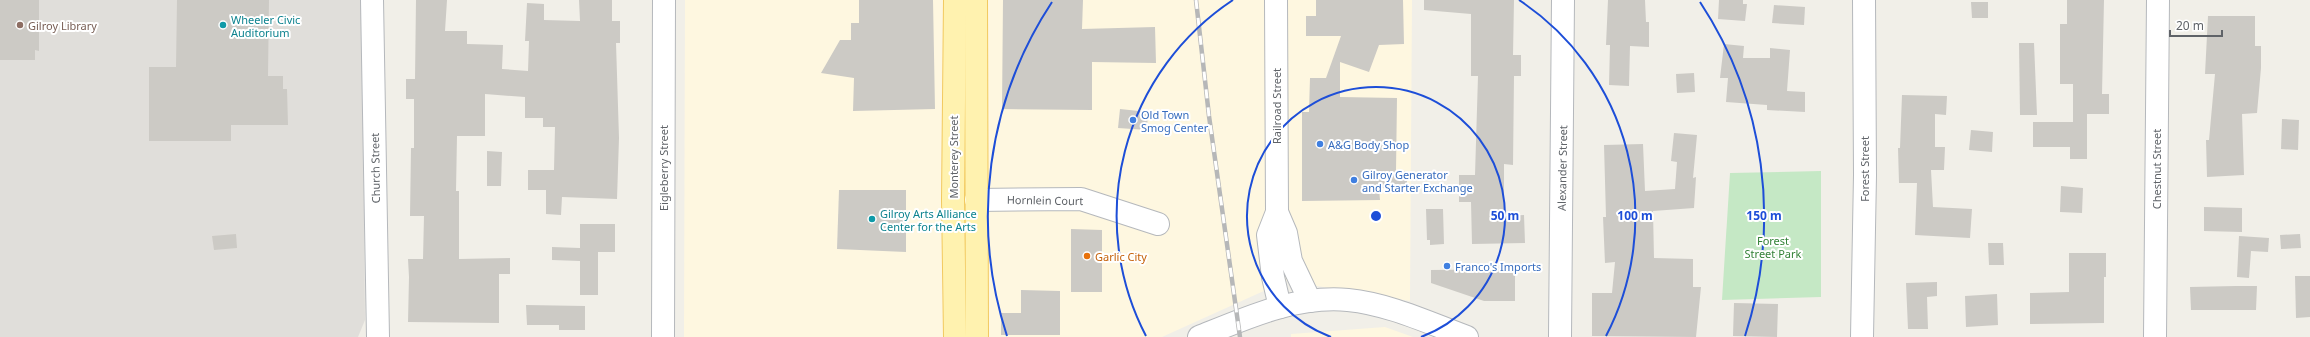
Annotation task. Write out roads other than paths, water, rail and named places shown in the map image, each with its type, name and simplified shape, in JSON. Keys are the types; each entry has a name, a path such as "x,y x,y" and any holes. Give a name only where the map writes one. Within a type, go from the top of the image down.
{"main road":[{"name":"Monterey Street","path":"955,0 953,200 955,337"},
{"path":"976,0 977,337"}],"street":[{"name":"Church Street","path":"372,0 378,337"},
{"name":"Eigleberry Street","path":"663,337 664,0"},
{"name":"Railroad Street","path":"1276,0 1277,212 1268,235 1273,277 1280,307"},
{"name":"Alexander Street","path":"1560,337 1563,0"},
{"name":"Forest Street","path":"1862,337 1865,175 1864,0"},
{"name":"Chestnut Street","path":"2155,337 2158,0"},
{"name":"Hornlein Court","path":"976,200 1081,198 1158,224"},
{"name":"Railroad Street","path":"1277,212 1286,233 1291,261 1310,301"},
{"path":"1199,337 1280,307 1310,301 1348,300 1374,305 1467,337"}],"railway":[{"path":"1196,0 1209,116 1240,337"}],"place":[{"name":"Gilroy Library","path":"20,25"},
{"name":"Wheeler Civic Auditorium","path":"223,25"},
{"name":"Old Town Smog Center","path":"1133,120"},
{"name":"A&G Body Shop","path":"1320,144"},
{"name":"Gilroy Generator and Starter Exchange","path":"1354,180"},
{"name":"Gilroy Arts Alliance Center for the Arts","path":"872,219"},
{"name":"Garlic City","path":"1087,256"},
{"name":"Franco's Imports","path":"1447,266"}],"park label":[{"name":"Forest Street Park","path":"1773,246"}]}
